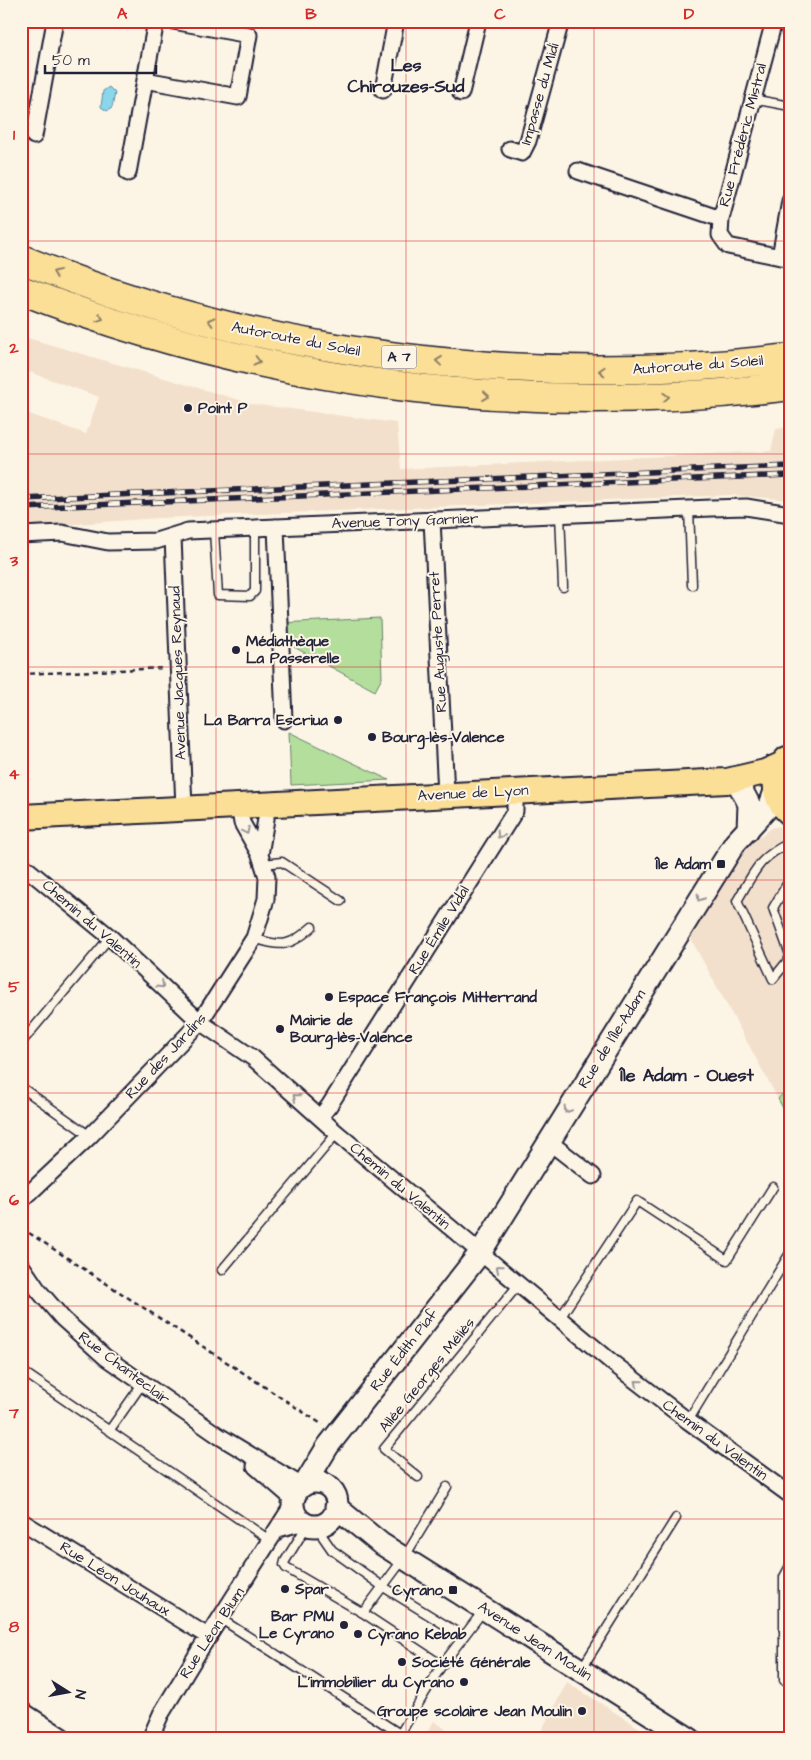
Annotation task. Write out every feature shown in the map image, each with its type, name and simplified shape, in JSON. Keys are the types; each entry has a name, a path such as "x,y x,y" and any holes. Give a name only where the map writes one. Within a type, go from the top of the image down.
{"highway":[{"name":"Autoroute du Soleil","path":"21,259 64,276 166,310 272,336 387,356 501,368 618,371 723,366 790,358"},
{"name":"Autoroute du Soleil","path":"21,290 160,338 268,364 384,385 500,397 618,399 726,394 790,386"}],"main road":[{"path":"733,783 765,772 785,761"},
{"path":"781,804 777,774 785,761"},
{"name":"Avenue de Lyon","path":"184,808 515,790 733,783"},
{"path":"733,783 781,804"},
{"path":"21,817 184,808"}],"street":[{"path":"34,136 54,21"},
{"path":"128,173 156,21"},
{"path":"145,80 238,97 249,35 229,26 173,21"},
{"path":"383,90 396,21"},
{"path":"461,93 478,21"},
{"name":"Impasse du Midi","path":"510,149 522,153 528,140 561,21"},
{"name":"Rue Frédéric Mistral","path":"578,172 720,219 774,21"},
{"path":"720,219 720,235 728,246 785,258 790,201"},
{"name":"Avenue Tony Garnier","path":"21,535 62,533 108,542 156,540 173,537 188,531 560,514 746,507 790,514"},
{"name":"Rue Auguste Perret","path":"432,520 446,794"},
{"path":"276,526 284,720"},
{"name":"Avenue Jacques Reynaud","path":"173,537 184,808"},
{"path":"733,783 749,804 748,830"},
{"name":"Rue Émile Vidal","path":"320,1118 515,811 515,790"},
{"name":"Rue des Jardins","path":"262,859 266,803"},
{"name":"Rue de l'Île-Adam","path":"480,1252 735,842 781,804"},
{"name":"Rue des Jardins","path":"21,1201 90,1136 200,1022 254,938 266,899 267,877 262,859 242,822 230,805"},
{"name":"Chemin du Valentin","path":"21,864 110,937 200,1022 253,1058 320,1118 648,1392 790,1495"},
{"path":"548,1142 593,1176"},
{"name":"Rue Édith Piaf","path":"298,1493 333,1440 480,1252"},
{"name":"Rue Chanteclair","path":"21,1265 38,1290 77,1333 105,1357 298,1493"},
{"path":"274,1535 319,1520 334,1495 327,1485 325,1462 333,1440"},
{"path":"319,1520 294,1511 298,1493 320,1482 327,1485"},
{"name":"Rue Léon Blum","path":"150,1739 161,1714 274,1535 298,1493"},
{"name":"Avenue Jean Moulin","path":"319,1520 380,1543 690,1739"},
{"name":"Rue Léon Jouhaux","path":"21,1521 209,1637"},
{"path":"21,1713 61,1739"}],"lane":[{"path":"752,100 790,106"},
{"path":"689,509 692,585"},
{"path":"560,514 563,587"},
{"path":"214,531 218,595 250,596 255,591 254,528"},
{"path":"790,843 775,849 761,860 737,901 773,979 790,956 773,908 790,879"},
{"path":"262,859 282,862 341,901"},
{"path":"254,938 272,945 296,942 312,927"},
{"path":"21,1043 110,937"},
{"path":"21,1027 29,1034"},
{"path":"21,1088 90,1136"},
{"path":"222,1270 337,1132"},
{"path":"560,1318 637,1201 727,1260 773,1187"},
{"path":"688,1421 790,1253"},
{"name":"Allée Georges Méliès","path":"418,1477 384,1450 519,1284"},
{"path":"25,1373 109,1431 274,1535"},
{"path":"109,1431 142,1384"},
{"path":"363,1613 404,1558 446,1487"},
{"path":"580,1670 676,1518"},
{"path":"319,1520 323,1536 332,1550 382,1586 463,1636"},
{"path":"319,1520 284,1565 363,1613 442,1665"},
{"path":"784,1680 784,1577 790,1566"},
{"path":"220,1619 400,1734 442,1665 484,1609"}],"path":[{"path":"21,674 178,667"},
{"path":"21,1229 26,1230 333,1440"}],"shaded area":[{"path":"21,336 253,404 397,423 401,469 771,451 776,429 790,427 790,500 731,495 159,518 21,528 21,411 86,434 99,397 21,369"},
{"path":"773,827 790,827 790,1084 778,1099 691,939 693,926 747,846"},
{"name":"Groupe scolaire Jean Moulin","path":"567,1682 657,1739 537,1739"},
{"name":"Groupe scolaire Jean Moulin","path":"434,1721 460,1739 423,1739"}],"green space":[{"path":"380,618 382,678 375,691 281,640 280,623"},
{"path":"289,732 389,780 291,785"},
{"path":"790,1085 790,1121 778,1099"}],"water":[{"path":"109,87 115,93 112,108 107,111 101,107 103,91"}],"railway":[{"path":"21,499 790,466"},
{"path":"21,508 790,475"}],"place":[{"name":"Point P","path":"188,408"},
{"name":"Médiathèque La Passerelle","path":"236,650"},
{"name":"La Barra Escriua","path":"338,720"},
{"name":"Bourg-lès-Valence","path":"372,737"},
{"name":"Île Adam","path":"721,864"},
{"name":"Espace François Mitterrand","path":"329,997"},
{"name":"Mairie de Bourg-lès-Valence","path":"280,1029"},
{"name":"Spar","path":"285,1589"},
{"name":"Cyrano","path":"453,1590"},
{"name":"Bar PMU Le Cyrano","path":"344,1625"},
{"name":"Cyrano Kebab","path":"358,1634"},
{"name":"Société Générale","path":"402,1662"},
{"name":"L'immobilier du Cyrano","path":"464,1682"},
{"name":"Groupe scolaire Jean Moulin","path":"582,1711"}],"district":[{"name":"Les Chirouzes-Sud","path":"406,75"},
{"name":"Île Adam - Ouest","path":"687,1075"}]}
